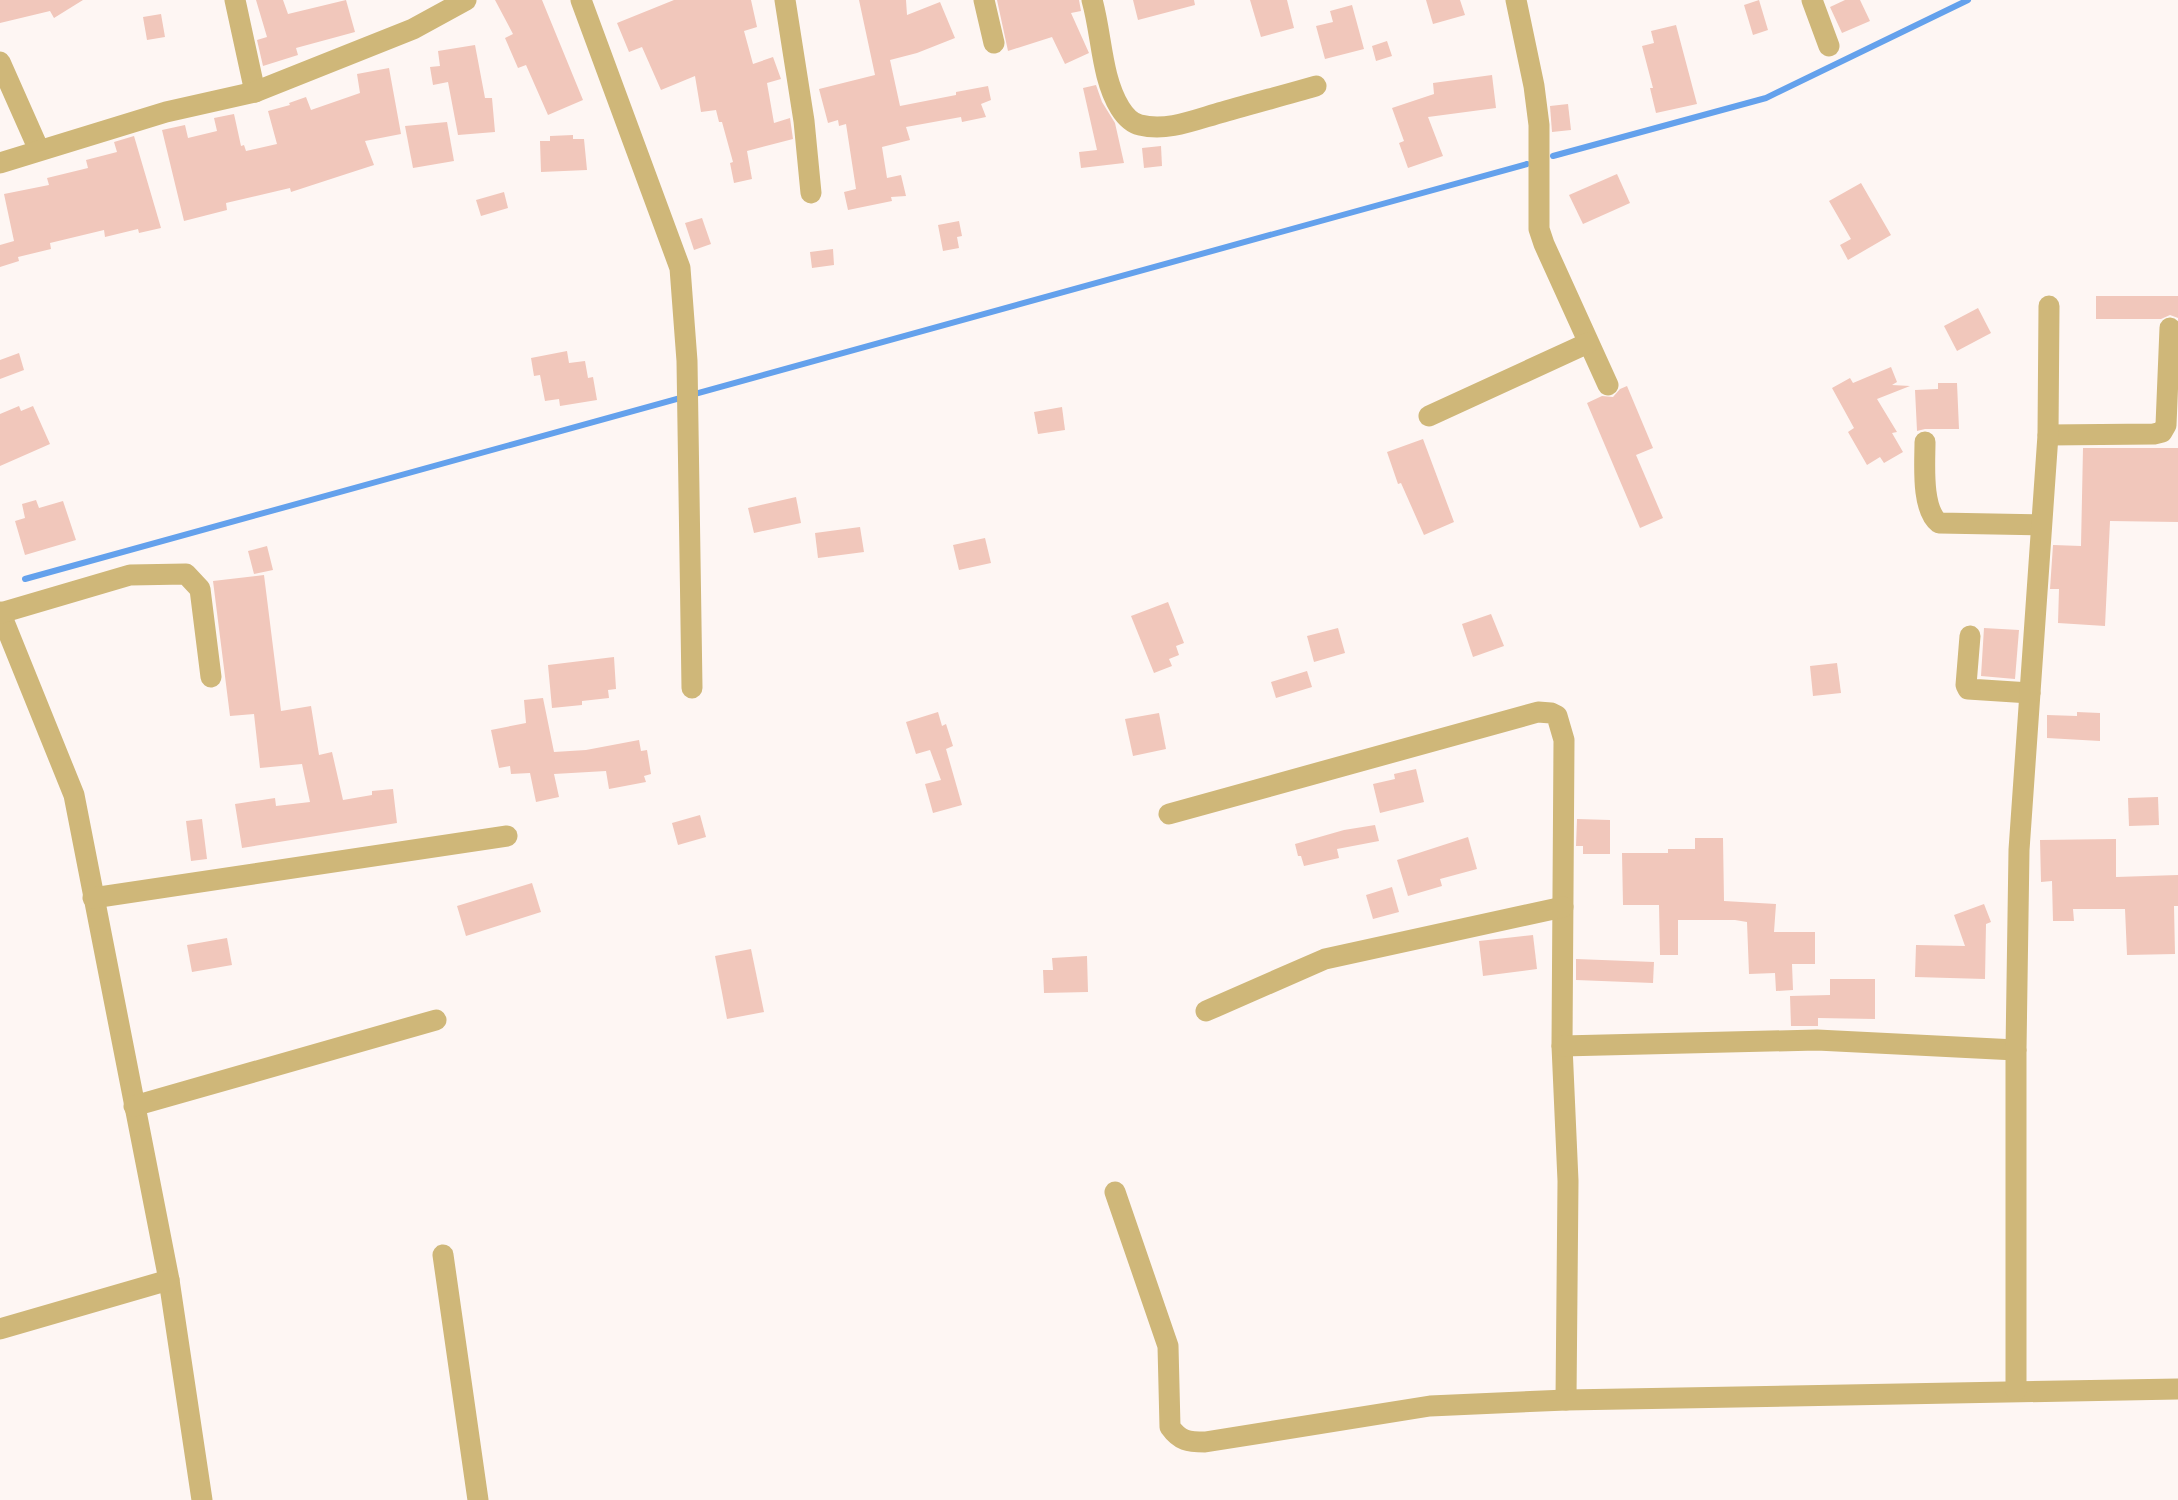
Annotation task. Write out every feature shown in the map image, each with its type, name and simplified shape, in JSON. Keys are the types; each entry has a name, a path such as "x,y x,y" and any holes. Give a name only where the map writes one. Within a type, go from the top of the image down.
{"street":[{"path":"235,0 255,92"},
{"path":"0,163 166,112 255,92 413,29 466,0"},
{"path":"581,0 680,268 688,411 692,688"},
{"path":"785,0 804,121 811,193"},
{"path":"984,0 994,43"},
{"path":"1093,0 1112,91 1119,107 1132,122 1142,126 1160,127 1195,122 1214,114 1316,86"},
{"path":"1516,0 1534,86 1539,125 1539,229 1608,385"},
{"path":"1812,0 1829,47"},
{"path":"0,62 39,150"},
{"path":"2017,1390 2019,850 2048,435 2049,306"},
{"path":"2048,435 2162,432 2166,425 2170,328"},
{"path":"1429,416 1588,343"},
{"path":"1924,442 1926,494 1930,513 1939,523 2041,525"},
{"path":"202,1500 169,1280 74,795 0,612 130,575 186,574 200,589 211,677"},
{"path":"1970,636 1966,685 1968,689 2029,693"},
{"path":"1169,814 1538,712 1557,716 1564,740 1562,1046 1568,1181 1566,1400"},
{"path":"93,898 507,836"},
{"path":"1206,1011 1325,959 1563,907"},
{"path":"134,1106 436,1020"},
{"path":"1562,1046 1817,1040 2017,1050"},
{"path":"1115,1192 1168,1346 1170,1427 1178,1438 1188,1442 1205,1442 1430,1405 2017,1390 2178,1389"},
{"path":"443,1255 478,1500"},
{"path":"0,1329 169,1280"}],"building":[{"path":"0,0 83,0 54,18 50,11 0,23"},
{"path":"256,0 283,0 288,14 346,0 355,32 296,48 298,55 263,66 257,40 267,37"},
{"path":"495,0 542,0 583,100 548,115 526,65 518,68 505,38 513,34"},
{"path":"674,0 751,0 757,27 744,31 753,64 773,57 781,79 767,83 774,123 790,118 793,139 747,151 752,179 734,183 730,163 733,162 722,122 719,122 716,110 701,112 695,76 661,90 642,47 629,52 617,23"},
{"path":"859,0 906,0 907,15 940,2 955,38 890,60 900,106 988,86 991,100 981,104 986,117 962,122 961,117 906,127 910,140 882,147 887,178 901,175 906,196 891,197 892,201 848,210 844,192 856,189 846,124 839,126 838,120 828,123 819,89 875,75"},
{"path":"997,0 1079,0 1081,11 1071,13 1089,53 1065,64 1052,37 1008,51"},
{"path":"1133,0 1194,0 1195,5 1138,20"},
{"path":"1250,0 1287,0 1294,28 1261,37"},
{"path":"1426,0 1460,0 1465,15 1433,24"},
{"path":"1759,0 1768,30 1753,35 1744,5"},
{"path":"1845,0 1860,0 1870,21 1842,33 1830,7"},
{"path":"1352,5 1364,49 1325,59 1316,26 1333,22 1330,11"},
{"path":"161,14 165,37 147,40 143,17"},
{"path":"1676,25 1697,104 1656,113 1650,88 1653,88 1642,46 1654,43 1651,31"},
{"path":"1387,41 1392,56 1376,61 1372,46"},
{"path":"475,45 485,98 492,98 495,132 458,135 448,82 433,85 430,67 440,66 438,51"},
{"path":"389,68 401,134 365,141 374,165 291,192 290,188 226,203 227,210 184,221 162,130 185,125 188,138 217,131 214,118 234,114 241,146 244,145 246,151 277,144 268,111 306,97 311,110 360,93 357,74"},
{"path":"1492,75 1496,108 1428,117 1443,156 1408,168 1399,143 1404,141 1392,108 1434,94 1433,83"},
{"path":"1096,85 1102,102 1115,123 1124,163 1081,168 1079,152 1097,150 1083,88"},
{"path":"1568,104 1571,130 1552,132 1550,106"},
{"path":"447,122 454,161 413,168 405,126"},
{"path":"573,135 573,139 584,139 587,170 541,172 540,141 550,141 550,136"},
{"path":"134,136 161,228 139,233 138,229 105,237 104,230 50,243 51,249 18,257 19,261 0,267 0,245 14,241 4,194 49,185 47,178 88,168 86,160 117,152 114,142"},
{"path":"1161,146 1162,166 1144,168 1142,148"},
{"path":"1617,174 1630,203 1583,224 1569,195"},
{"path":"1861,183 1891,235 1848,260 1840,245 1851,239 1829,201"},
{"path":"504,192 508,208 481,216 476,200"},
{"path":"702,218 711,244 694,250 685,223"},
{"path":"959,221 962,236 957,237 959,248 943,251 938,225"},
{"path":"833,249 834,265 812,268 810,252"},
{"path":"2096,296 2178,296 2178,318 2170,315 2161,319 2096,319"},
{"path":"1978,308 1991,333 1957,351 1944,326"},
{"path":"567,351 569,363 585,361 588,378 593,377 597,400 560,406 559,399 545,401 540,375 534,376 531,358"},
{"path":"19,353 24,370 0,379 0,360"},
{"path":"1891,367 1897,382 1892,385 1910,386 1877,399 1897,432 1892,433 1903,452 1884,463 1880,457 1867,465 1848,432 1854,428 1832,388 1850,378 1853,383"},
{"path":"1938,383 1957,383 1959,429 1917,431 1915,390 1938,389"},
{"path":"1627,386 1653,448 1636,455 1663,518 1640,528 1587,403 1602,396 1613,397"},
{"path":"19,406 21,411 33,406 50,444 0,466 0,414"},
{"path":"1062,407 1065,430 1038,434 1034,412"},
{"path":"1423,439 1454,522 1424,535 1401,483 1398,484 1387,452"},
{"path":"2083,448 2178,448 2178,522 2110,521 2105,626 2058,623 2059,589 2050,589 2053,545 2081,546"},
{"path":"796,497 801,523 754,533 748,508"},
{"path":"36,500 39,508 63,501 76,540 25,555 15,521 25,518 22,504"},
{"path":"860,527 864,552 818,558 815,533"},
{"path":"985,538 991,563 959,570 953,545"},
{"path":"267,546 273,570 254,574 248,551"},
{"path":"264,575 281,711 311,706 319,755 332,752 343,800 372,795 372,791 393,789 397,823 242,848 235,804 275,798 276,806 310,802 302,764 260,768 254,714 230,716 213,581"},
{"path":"1168,602 1184,643 1176,646 1179,655 1169,659 1172,666 1154,673 1131,616"},
{"path":"1491,614 1504,646 1473,657 1462,624"},
{"path":"1338,628 1345,653 1314,662 1307,636"},
{"path":"1984,628 2019,630 2015,679 1981,676"},
{"path":"614,657 616,689 608,690 609,698 582,701 582,705 552,708 548,665"},
{"path":"1837,663 1841,693 1813,696 1810,666"},
{"path":"1307,671 1312,687 1276,698 1271,682"},
{"path":"543,698 554,752 586,750 639,740 641,751 647,750 651,774 644,776 646,782 609,789 606,771 554,774 559,797 536,802 530,773 511,774 510,766 499,768 491,730 526,723 524,700"},
{"path":"938,712 942,726 946,724 953,746 946,749 962,805 933,813 925,784 941,780 930,750 916,754 906,722"},
{"path":"2077,712 2100,713 2100,741 2047,738 2047,715 2077,716"},
{"path":"1159,713 1166,749 1133,756 1125,719"},
{"path":"1416,769 1424,802 1380,813 1373,784 1395,779 1394,774"},
{"path":"2158,797 2159,825 2129,826 2128,798"},
{"path":"700,815 706,837 678,845 672,823"},
{"path":"202,819 207,859 191,861 186,821"},
{"path":"1577,819 1610,820 1610,854 1583,854 1583,846 1576,846"},
{"path":"1375,825 1379,841 1337,849 1339,858 1304,866 1301,856 1298,856 1295,844 1344,830"},
{"path":"1468,837 1477,869 1440,879 1442,886 1408,896 1397,860"},
{"path":"1695,838 1723,838 1724,901 1776,904 1774,932 1815,932 1815,964 1792,964 1793,990 1776,991 1775,973 1749,974 1747,922 1678,920 1678,955 1660,955 1659,905 1623,905 1622,853 1668,853 1668,849 1695,849"},
{"path":"2116,839 2116,877 2178,875 2178,906 2174,906 2175,954 2127,955 2125,909 2073,909 2074,921 2053,921 2052,881 2041,882 2040,840"},
{"path":"532,883 541,912 466,936 457,906"},
{"path":"1392,887 1399,912 1373,919 1366,895"},
{"path":"1984,904 1991,922 1986,924 1985,979 1915,977 1916,945 1965,946 1954,915"},
{"path":"1533,935 1537,969 1483,976 1479,941"},
{"path":"227,938 232,965 192,972 187,945"},
{"path":"751,949 764,1012 727,1019 715,956"},
{"path":"1087,956 1088,992 1044,993 1043,970 1053,970 1052,958"},
{"path":"1576,959 1654,962 1653,983 1576,980"},
{"path":"1830,979 1875,979 1875,1019 1818,1018 1818,1026 1791,1026 1790,996 1830,995"}],"waterway":[{"path":"1553,156 1766,98 1968,0"},
{"path":"25,579 1527,164"}]}
